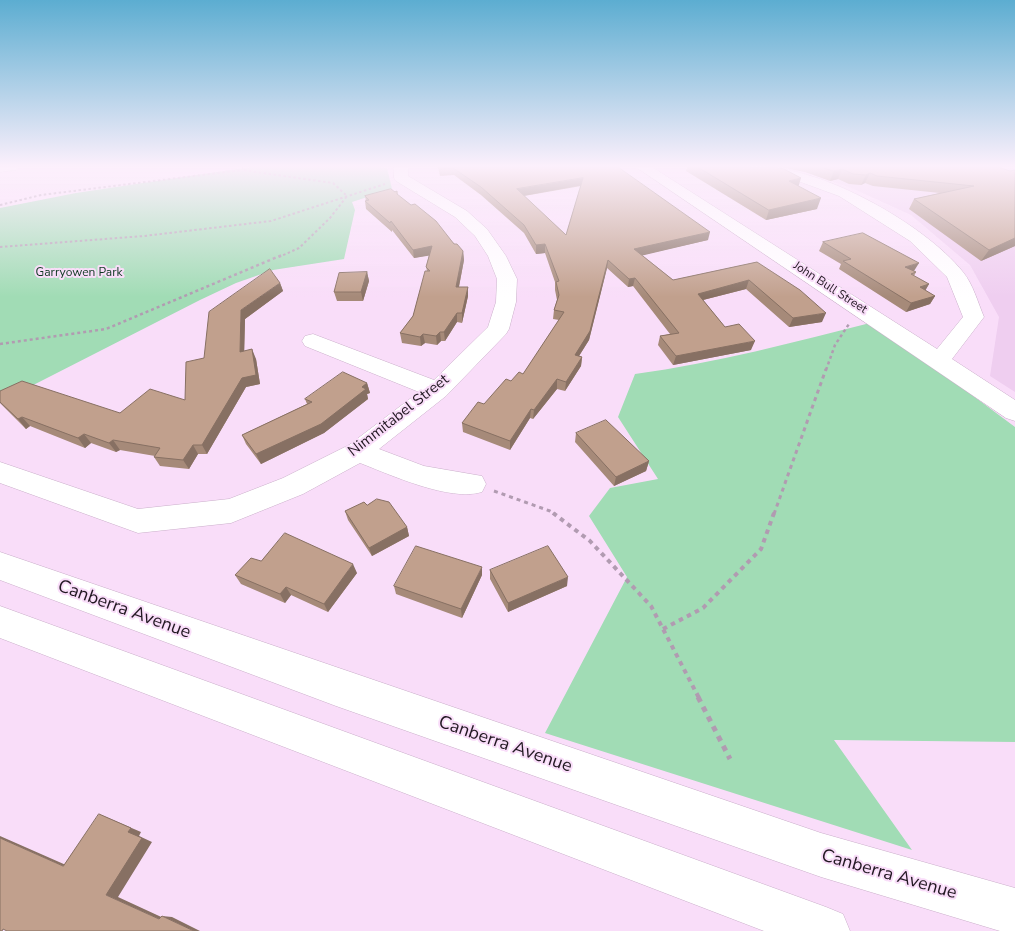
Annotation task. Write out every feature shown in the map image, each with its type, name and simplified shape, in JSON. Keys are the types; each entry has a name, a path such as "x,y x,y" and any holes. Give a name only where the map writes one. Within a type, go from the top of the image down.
{"main road":[{"name":"Nimmitabel Street","path":"0,472 138,521 231,511 293,486 359,452 436,390 498,329 506,302 507,280 496,256 481,233 456,210"},
{"name":"John Bull Street","path":"710,210 1015,412"},
{"path":"873,210 916,237 956,275 974,318 938,362"},
{"path":"313,341 436,390"},
{"path":"359,452 421,476 472,484"},
{"name":"Canberra Avenue","path":"0,566 327,683 821,855 1015,912"},
{"path":"0,622 826,931"}],"path":[{"path":"0,247 144,236 271,221 303,210"},
{"path":"0,344 106,329 298,248 336,210"},
{"path":"663,629 703,608 761,549 835,345 852,319 869,314"},
{"path":"472,484 550,510 590,541 651,606 730,759"}],"shaded area":[{"path":"901,210 1015,210 1015,392 990,376 999,317 970,265 911,215"}],"green space":[{"name":"Garryowen Park","path":"0,210 355,210 344,259 273,270 236,283 0,402"},
{"path":"874,322 1015,427 1015,742 834,740 912,850 545,733 627,577 589,516 610,488 658,479 618,417 635,374 725,358"}],"building":[{"path":"376,210 423,210 436,221 454,244 457,244 463,251 456,287 468,287 462,313 457,313 444,332 440,332 436,336 423,334 420,337 400,333 413,316 425,271 430,271 426,267 432,246 413,250 391,221 390,223"},
{"path":"508,210 540,210 566,235 573,210 679,210 710,232 634,249 673,280 757,262 800,290 826,313 793,318 749,280 698,294 725,327 739,324 755,341 676,356 660,336 679,333 635,278 629,279 608,260 590,331 575,355 582,357 566,382 557,379 534,410 531,409 510,441 462,423 478,402 484,404 506,379 511,381 519,372 523,374 564,312 554,310 559,295 556,282 559,281 545,244 536,245 524,225"},
{"path":"931,210 1015,210 1015,238 989,250"},
{"path":"863,233 919,263 905,267 916,272 911,274 929,284 920,287 935,296 911,303 843,261 851,259 823,242"},
{"path":"270,269 280,283 241,310 240,352 252,349 256,375 242,378 202,445 193,445 183,460 154,457 160,448 113,440 109,443 84,434 78,438 22,417 18,419 0,402 0,391 22,381 120,413 150,389 185,400 186,362 204,358 209,312"},
{"path":"367,272 361,292 334,292 339,273"},
{"path":"343,372 367,383 362,387 366,389 321,424 256,454 242,435 312,402 305,399"},
{"path":"606,420 649,461 616,477 576,433"},
{"path":"377,499 389,502 407,527 369,548 345,511 364,502 367,505"},
{"path":"285,533 353,564 324,604 286,587 280,594 235,575 251,558 261,561"},
{"path":"416,546 482,567 461,609 394,586"},
{"path":"548,546 568,577 508,603 490,570"},
{"path":"99,814 131,828 128,832 142,838 106,895 159,919 162,916 194,931 7,931 3,929 0,931 0,838 63,866"}]}
